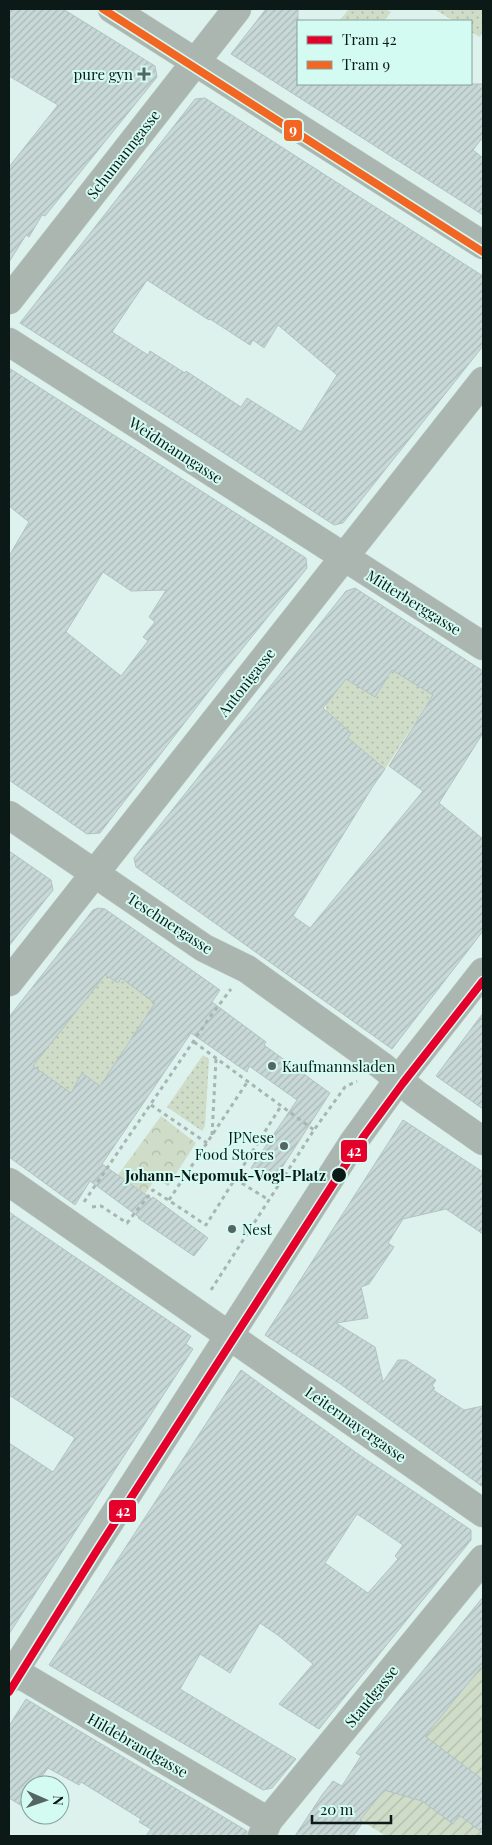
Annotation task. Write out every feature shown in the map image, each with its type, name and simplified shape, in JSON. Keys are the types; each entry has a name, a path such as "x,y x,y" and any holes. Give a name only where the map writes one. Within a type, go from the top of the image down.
{"street":[{"path":"112,9 483,245"},
{"name":"Schumanngasse","path":"9,300 236,9"},
{"name":"Weidmanngasse","path":"9,342 344,558"},
{"name":"Antonigasse","path":"9,982 483,381"},
{"name":"Mitterberggasse","path":"344,558 483,646"},
{"name":"Teschnergasse","path":"9,815 204,948 247,969"},
{"path":"247,969 483,1141"},
{"path":"10,1673 352,1144 399,1079 483,972"},
{"path":"9,1182 229,1335"},
{"name":"Leitermayergasse","path":"229,1335 483,1513"},
{"name":"Staudgasse","path":"265,1829 483,1559"},
{"name":"Hildebrandgasse","path":"10,1673 265,1829"}],"path":[{"path":"69,1223 194,1042 247,969"},
{"path":"194,1042 314,1130"},
{"path":"212,1135 216,1058"},
{"path":"169,1200 248,1081"},
{"path":"207,1296 314,1130 345,1087 358,1081"},
{"path":"150,1105 207,1142"},
{"path":"101,1206 127,1223 153,1190 206,1225 281,1106"},
{"path":"236,1179 269,1200"}],"green space":[{"path":"349,9 385,9 391,12 385,20 340,20"},
{"path":"434,9 483,9 483,31 480,37 472,33 472,20 452,20"},
{"path":"368,654 410,681 412,679 434,693 385,769 348,738 351,733 326,711 326,705 317,699"},
{"path":"106,973 109,978 117,983 121,978 159,1003 152,1008 144,1020 147,1023 129,1041 108,1080 105,1077 99,1088 92,1086 95,1082 82,1074 76,1084 89,1094 33,1121 9,1104 9,1093 18,1085","holes":["39,1070 59,1085 41,1109 21,1093"]},
{"path":"203,1055 209,1059 205,1126 202,1131 167,1107"},
{"path":"161,1116 196,1143 168,1186 156,1178 145,1194 118,1175"},
{"path":"483,1665 483,1795 465,1819 483,1833 483,1836 386,1836 360,1820","holes":["450,1788 471,1798 453,1823"]}],"building":[{"path":"9,9 63,9 155,66 157,77 45,216 42,215 29,237 26,235 9,262 9,167 58,105 9,76"},
{"path":"266,9 298,9 297,85 483,84 483,137 473,150 483,158 483,215 231,54"},
{"path":"205,98 483,276 483,346 343,523 334,525 20,323 195,99","holes":["147,280 250,345 253,340 264,348 278,325 337,375 301,432 247,398 241,407 186,371 185,373 150,351 148,355 112,332"]},
{"path":"9,368 306,558 307,568 222,674 100,833 87,834 9,780 9,556 29,522 9,506","holes":["103,572 131,591 166,590 149,617 155,622 143,637 148,641 121,676 66,632"]},
{"path":"355,588 483,671 483,733 439,803 483,839 483,931 392,1049 136,867 134,858 346,591","holes":["392,670 433,695 389,766 423,791 310,928 293,916 385,769 348,738 351,733 323,708 346,679 375,697"]},
{"path":"9,851 51,880 53,890 9,946"},
{"path":"98,908 105,909 220,990 212,1002 266,1042 264,1045 330,1093 272,1183 251,1168 297,1100 249,1066 247,1072 191,1033 102,1164 152,1199 153,1197 208,1238 194,1256 138,1218 90,1181 75,1205 9,1157 9,1017 93,910","holes":["105,975 118,983 121,978 155,1003 100,1086 82,1073 71,1093 33,1066"]},
{"path":"483,1013 483,1109 436,1076"},
{"path":"403,1120 483,1172 483,1234 446,1209 403,1219 388,1243 394,1247 369,1284 361,1287 368,1318 336,1323 375,1347 383,1382 398,1360 406,1360 436,1380 432,1386 435,1388 433,1390 464,1410 483,1406 483,1487 339,1383 265,1335"},
{"path":"9,1212 191,1336 186,1344 193,1349 9,1634 9,1443 53,1472 75,1438 9,1395"},
{"path":"241,1370 358,1454 471,1530 471,1540 319,1729 279,1704 313,1664 260,1623 230,1673 200,1654 180,1689 296,1759 272,1788 263,1790 49,1665","holes":["357,1514 403,1545 395,1556 398,1559 368,1593 325,1563"]},
{"path":"483,1597 483,1665 425,1736 483,1780 483,1833 459,1815 453,1824 422,1801 384,1790 360,1820 363,1822 353,1836 295,1836 333,1781 342,1786 361,1756 356,1753"},
{"path":"26,1699 247,1831 247,1836 146,1836 151,1829 139,1822 141,1819 81,1782 79,1785 70,1780 70,1775 61,1775 48,1768 43,1775 20,1775 20,1805 9,1798 9,1726"}],"tram line":[{"name":"9","path":"103,9 483,252"},
{"name":"42","path":"9,1692 96,1552 364,1136 483,981"}],"place":[{"name":"pure gyn","path":"144,74"},
{"name":"Kaufmannsladen","path":"272,1066"},
{"name":"JPNese Food Stores","path":"284,1146"},
{"name":"Johann-Nepomuk-Vogl-Platz","path":"339,1175"},
{"name":"Nest","path":"232,1229"}]}
